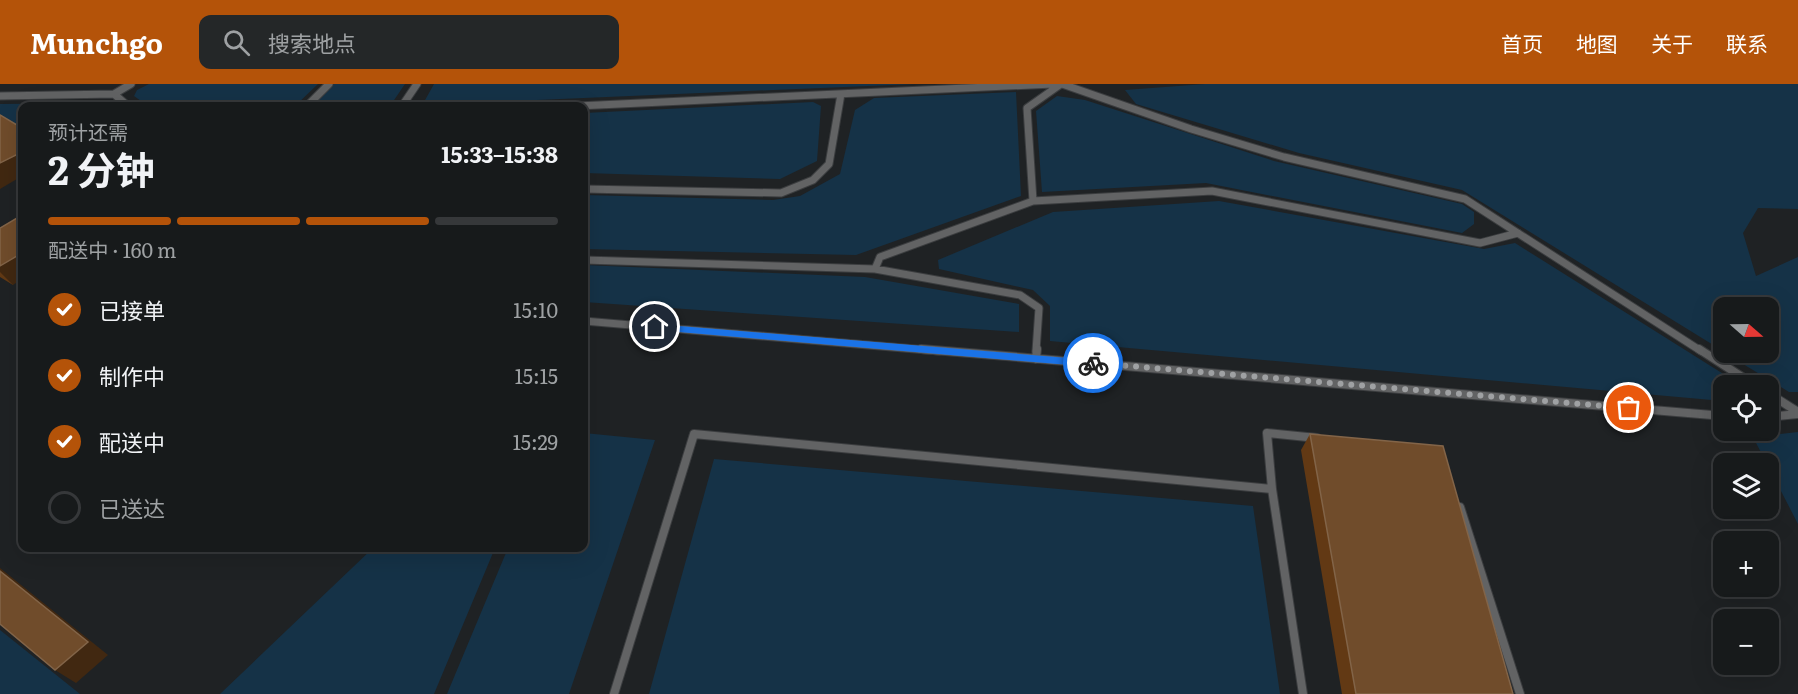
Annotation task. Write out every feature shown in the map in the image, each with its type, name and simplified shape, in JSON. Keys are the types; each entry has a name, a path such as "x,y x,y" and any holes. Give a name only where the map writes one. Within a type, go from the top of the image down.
{"lane":[{"path":"0,96 114,94 131,84"},
{"path":"311,102 329,84"},
{"path":"405,102 417,84"},
{"path":"588,105 1053,84"},
{"path":"1033,201 1027,108 1061,84 1191,129 1284,157 1465,199 1739,375"},
{"path":"114,94 123,102"},
{"path":"588,189 781,193 813,180 829,164 841,94"},
{"path":"875,269 880,257 1033,201 1212,191 1480,243 1518,233"},
{"path":"588,260 875,269 1020,295 1039,308 1036,359"},
{"path":"588,321 1713,415"},
{"path":"1779,400 1798,413"},
{"path":"1779,416 1798,413"},
{"path":"614,694 694,434 1272,489"},
{"path":"1303,694 1272,489 1267,434 1325,438"},
{"path":"1456,493 1520,694"}],"shaded area":[{"path":"149,84 318,84 299,102 142,102 134,96 137,90"},
{"path":"334,84 405,84 393,102 316,102"},
{"path":"434,84 915,84 488,102 424,102"},
{"path":"1205,84 1798,84 1798,209 1758,208 1743,233 1756,276 1798,257 1798,392 1789,392 1779,386 1779,375 1761,375 1741,363 1779,363 1779,297 1713,297 1713,345 1462,190 1299,153 1136,104 1125,90"},
{"path":"1016,92 1021,196 856,255 588,249 588,195 773,200 800,196 840,174 855,110 874,98"},
{"path":"1057,96 1085,100 1274,161 1462,204 1474,212 1474,224 1462,233 1206,183 1042,192 1036,111"},
{"path":"813,102 821,106 817,161 780,179 588,173 588,113"},
{"path":"0,104 18,104 18,129 0,118"},
{"path":"1219,201 1484,249 1515,243 1725,375 1713,375 1713,400 1050,341 1050,306 1033,290 939,269 938,260 1053,212"},
{"path":"588,265 865,277 1019,304 1019,332 588,302"},
{"path":"1798,432 1798,524 1779,487 1779,453 1761,453 1755,441 1779,441 1779,434"},
{"path":"588,433 655,440 569,694 447,694 506,552 588,552"},
{"path":"714,459 1253,506 1280,694 649,694"},
{"path":"369,552 493,552 434,694 220,694"},
{"path":"0,630 80,694 0,694"}],"building":[{"path":"0,115 18,126 18,154 0,163"},
{"path":"18,217 18,255 0,266 0,228"},
{"path":"1310,434 1443,446 1513,694 1356,694"},
{"path":"0,571 88,642 55,670 0,624"}],"way so far":[{"path":"1093,363 1629,408"}],"route":[{"path":"655,327 1093,363"}]}
